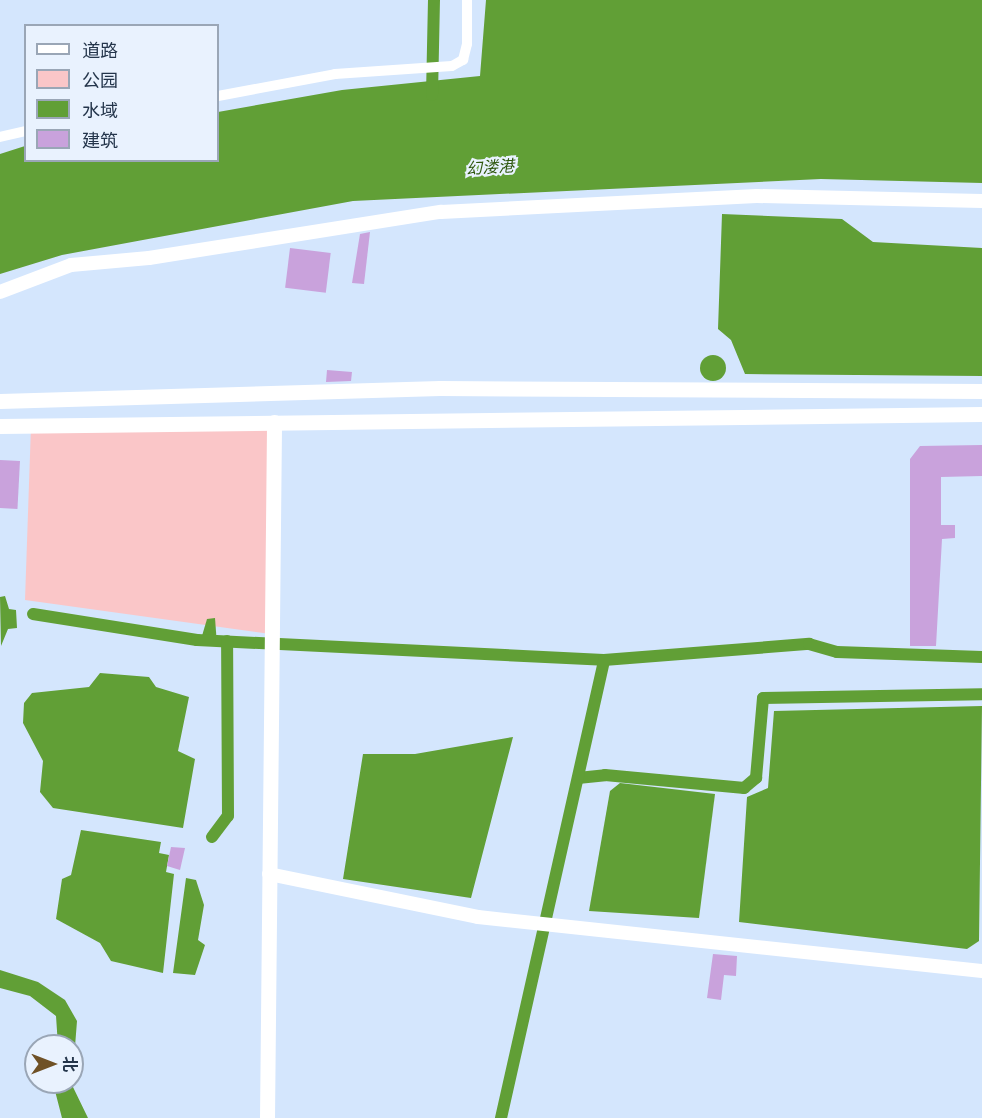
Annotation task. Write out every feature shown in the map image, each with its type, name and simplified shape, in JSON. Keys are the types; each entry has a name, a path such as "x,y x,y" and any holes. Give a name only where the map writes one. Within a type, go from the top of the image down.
{"main road":[{"path":"0,401 332,395 563,387 982,391"},
{"path":"332,395 332,421"},
{"path":"0,426 982,414"},
{"path":"267,1118 274,422"}],"street":[{"path":"219,96 335,74 452,66 463,60 467,44 467,0"},
{"path":"0,137 24,131"},
{"path":"0,292 71,265 149,258 441,212 758,196 982,201"},
{"path":"269,874 478,917 982,971"}],"green space":[{"path":"274,422 271,634 25,600 31,426"}],"water":[{"name":"幻溇港","path":"486,0 982,0 982,183 821,179 353,201 62,255 0,274 0,154 24,146 24,162 219,162 219,112 342,90 480,76"},
{"path":"722,214 842,219 873,242 982,248 982,376 745,374 731,340 718,329"},
{"path":"713,355 723,358 726,368 723,378 713,381 703,378 700,368 703,358"},
{"path":"5,596 9,609 16,610 17,628 8,629 1,646 0,597"},
{"path":"215,618 217,645 199,646 207,619"},
{"path":"100,673 149,677 156,687 189,697 178,751 195,759 183,828 53,808 40,792 43,761 23,723 24,703 32,693 89,687"},
{"path":"982,706 979,941 967,949 739,922 747,797 768,788 774,711"},
{"path":"513,737 471,898 343,879 363,754 415,754"},
{"path":"620,783 715,794 699,918 589,911 610,791"},
{"path":"81,830 161,842 159,853 169,855 166,872 174,874 163,973 111,961 100,943 56,919 62,879 71,875"},
{"path":"186,878 196,880 204,905 198,940 205,945 195,975 173,973"},
{"path":"0,970 38,982 65,1000 77,1021 76,1034 57,1034 56,1016 30,996 0,988"},
{"path":"56,1094 76,1094 88,1118 62,1118"}],"building":[{"path":"370,232 364,284 352,283 360,234"},
{"path":"290,248 331,253 326,293 285,288"},
{"path":"327,370 352,372 351,381 326,382"},
{"path":"982,445 982,476 941,477 941,525 955,525 955,538 942,539 936,646 910,646 910,459 920,446"},
{"path":"0,460 20,461 17,509 0,508"},
{"path":"171,847 185,848 180,870 167,866"},
{"path":"713,954 737,956 736,976 724,975 721,1000 707,998"}],"waterway":[{"path":"432,95 434,0"},
{"path":"33,614 197,640 604,660 809,644 837,652 982,657"},
{"path":"212,837 228,816 227,641"},
{"path":"501,1118 604,660"},
{"path":"578,778 605,775 744,788 756,778 763,698 982,694"}]}
